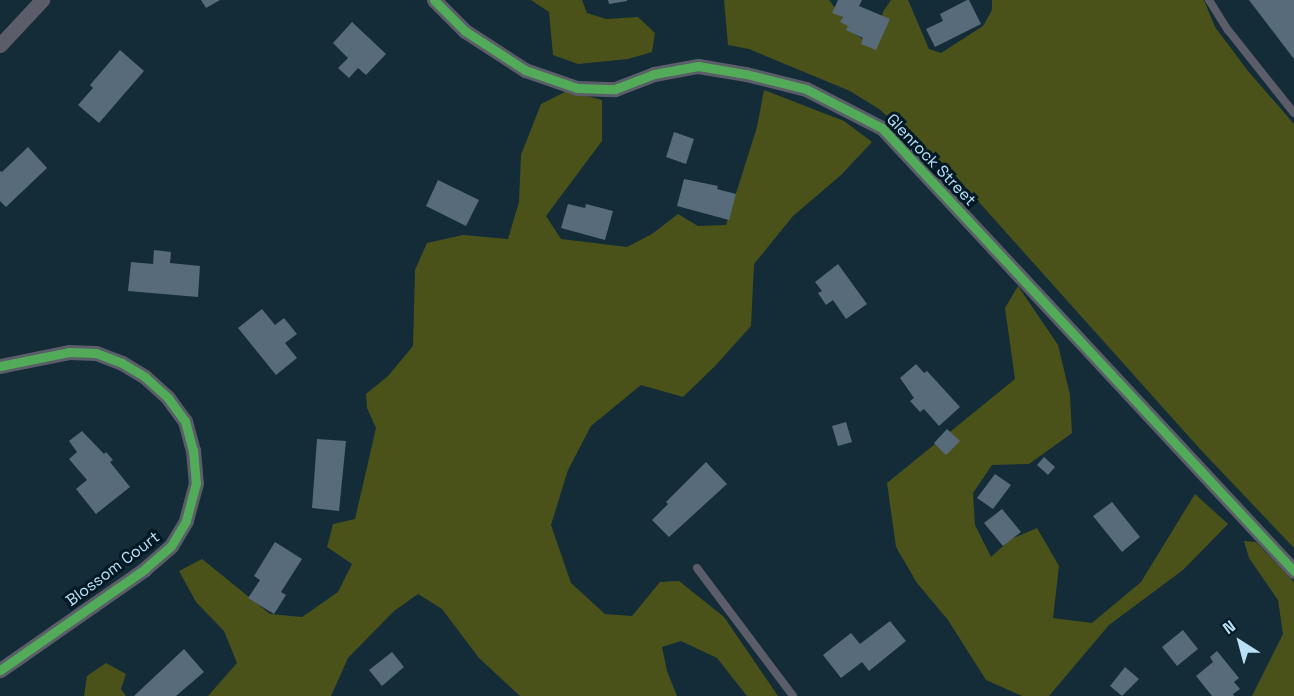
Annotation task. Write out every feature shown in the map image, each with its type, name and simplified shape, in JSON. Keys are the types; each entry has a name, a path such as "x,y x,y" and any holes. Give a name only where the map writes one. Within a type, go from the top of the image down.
{"street":[{"path":"0,45 42,0"},
{"name":"Glenrock Street","path":"434,0 465,31 525,70 578,88 615,89 654,74 698,66 746,74 806,89 882,128 1294,571"},
{"name":"Blossom Court","path":"0,366 69,352 96,353 129,367 145,377 168,398 185,421 193,450 196,483 186,521 171,546 145,568 0,670"}],"lane":[{"path":"1209,0 1228,30 1294,112"},
{"path":"697,568 793,696"}],"green space":[{"path":"531,0 582,0 587,13 606,19 638,17 655,33 652,52 628,59 578,64 553,55 549,12"},
{"path":"724,0 829,0 856,35 874,45 883,12 891,0 908,0 929,49 941,53 983,26 992,10 992,0 1204,0 1215,27 1248,71 1294,124 1294,548 1200,449 952,172 879,109 850,91 749,49 728,45"},
{"path":"764,90 844,121 872,142 841,175 793,216 754,264 751,326 716,365 683,397 641,385 591,426 568,470 551,525 571,583 605,614 632,616 660,582 679,581 724,617 778,696 747,696 717,658 681,641 662,647 667,671 677,696 520,696 479,658 442,609 418,594 394,611 348,658 331,696 208,696 237,663 224,631 196,602 179,571 202,559 270,614 302,617 338,592 352,564 327,547 333,524 355,519 376,428 367,408 366,394 388,376 413,346 415,270 427,243 463,235 508,239 519,202 521,155 541,104 567,91 602,100 602,141 546,216 561,239 627,247 652,234 678,214 698,226 726,225 757,127"},
{"path":"1018,286 1058,345 1070,395 1072,433 1029,464 992,465 973,493 975,525 991,557 1011,539 1037,528 1059,566 1053,618 1092,623 1141,582 1195,494 1228,524 1183,570 1109,625 1049,696 1022,696 986,680 948,620 917,583 896,547 887,483 1015,379 1005,308"},
{"path":"1244,541 1256,542 1294,582 1294,696 1252,696 1283,634 1278,600 1249,558"},
{"path":"106,663 126,674 121,689 126,696 84,696 87,676"}],"building":[{"path":"201,0 220,0 206,8"},
{"path":"608,0 627,0 627,1 609,4"},
{"path":"838,0 862,0 859,6 890,19 876,50 861,44 863,38 846,30 848,26 840,22 843,17 832,13"},
{"path":"967,0 981,24 935,47 926,29 943,21 940,14"},
{"path":"1249,0 1294,0 1294,59"},
{"path":"352,22 386,54 366,75 358,68 349,78 338,68 348,58 333,43"},
{"path":"120,50 144,71 99,123 78,105 93,88 90,85"},
{"path":"674,132 694,139 686,164 666,157"},
{"path":"28,147 47,168 6,207 0,201 0,171 2,172"},
{"path":"684,179 718,186 717,189 736,194 729,220 677,206"},
{"path":"438,180 479,200 466,226 426,206"},
{"path":"568,204 585,208 586,204 613,211 605,240 561,228"},
{"path":"154,250 171,252 170,263 200,266 198,297 128,291 131,262 153,264"},
{"path":"838,264 867,304 846,319 833,300 826,305 818,293 822,291 815,282"},
{"path":"262,309 275,325 284,318 297,334 285,343 297,358 276,375 238,328"},
{"path":"916,364 924,373 927,371 960,407 939,426 924,409 920,412 910,401 914,398 900,378"},
{"path":"846,422 852,442 838,446 832,426"},
{"path":"947,429 960,441 946,455 934,443"},
{"path":"82,431 113,460 110,462 130,487 96,514 76,489 87,480 69,459 77,452 69,441"},
{"path":"317,439 346,441 339,511 312,508"},
{"path":"1044,457 1055,467 1048,475 1037,465"},
{"path":"706,462 727,484 669,537 652,520 668,504 666,502"},
{"path":"995,474 1011,485 993,509 977,498"},
{"path":"1112,502 1140,537 1122,552 1093,516"},
{"path":"1002,509 1021,532 1003,546 984,523"},
{"path":"275,542 302,559 281,592 286,595 274,614 248,598 260,580 254,576"},
{"path":"890,621 906,641 869,671 862,662 841,678 823,655 851,633 860,644"},
{"path":"1183,630 1198,649 1177,666 1162,647"},
{"path":"184,649 204,672 176,696 134,696"},
{"path":"1217,651 1239,678 1234,682 1240,689 1233,694 1234,696 1212,696 1196,676 1213,662 1210,657"},
{"path":"392,652 404,667 382,686 369,670"},
{"path":"1125,667 1139,679 1122,696 1110,686"}],"cycle path":[{"path":"434,0 465,31 525,70 577,88 615,89 654,74 698,66 746,74 806,89 882,128 1294,571"},
{"path":"0,366 69,352 96,353 122,363 145,377 168,398 185,421 193,450 196,483 186,521 171,546 145,569 0,670"}]}
